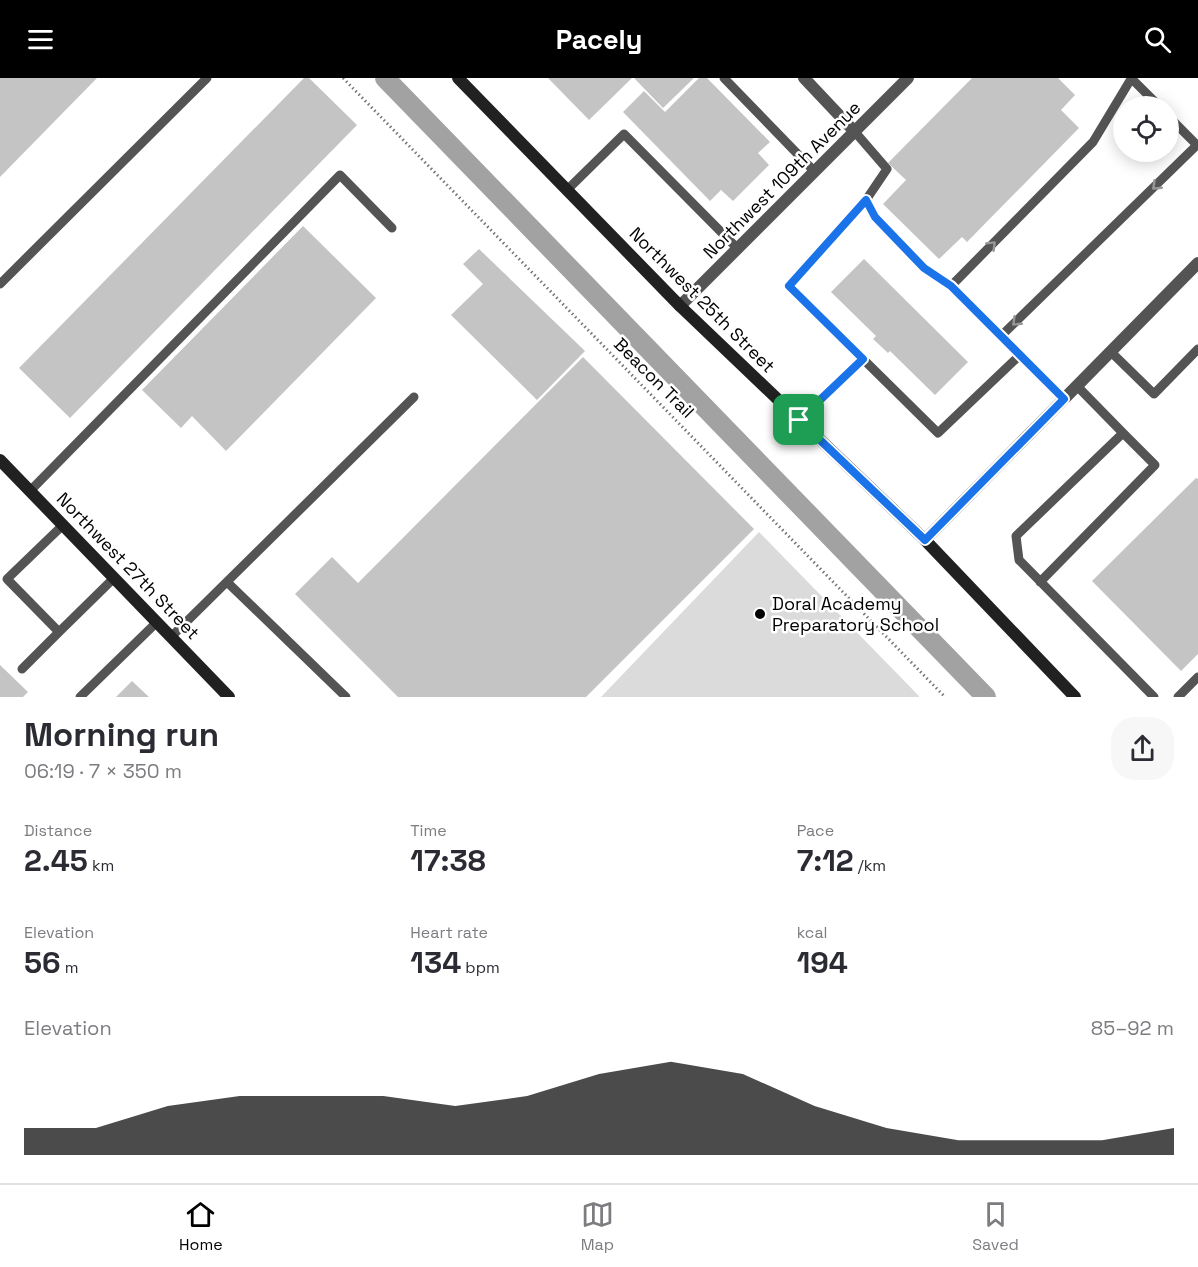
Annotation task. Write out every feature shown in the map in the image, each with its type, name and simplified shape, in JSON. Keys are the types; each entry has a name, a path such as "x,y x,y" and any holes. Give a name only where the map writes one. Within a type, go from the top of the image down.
{"main road":[{"name":"Northwest 25th Street","path":"458,78 680,306 925,540 1075,697"},
{"name":"Northwest 27th Street","path":"0,460 230,697"}],"street":[{"path":"804,78 855,132"},
{"name":"Northwest 109th Avenue","path":"680,306 908,78"},
{"path":"925,540 1198,263"}],"lane":[{"path":"0,284 207,78"},
{"path":"724,78 815,172"},
{"path":"951,286 1093,142 1131,79 1149,96"},
{"path":"1001,336 1198,145 1179,127"},
{"path":"855,132 887,169 866,200 789,286 938,433 1020,355"},
{"path":"567,190 624,134 738,249"},
{"path":"30,491 340,175 392,228"},
{"path":"866,200 875,217 924,268 951,286 1064,399"},
{"path":"1111,352 1154,394 1198,349"},
{"path":"799,420 863,359"},
{"path":"1040,582 1155,465 1077,386"},
{"path":"171,637 414,397"},
{"path":"1123,433 1016,536 1018,560 1155,697"},
{"path":"59,632 3,583 63,525"},
{"path":"22,669 114,578"},
{"path":"227,582 346,697"},
{"path":"80,697 156,623"},
{"path":"1178,697 1198,676"}],"path":[{"name":"Beacon Trail","path":"343,78 945,697"}],"shaded area":[{"name":"Doral Academy Preparatory School","path":"759,532 919,696 919,697 601,697"}],"building":[{"path":"0,78 97,78 0,177"},
{"path":"304,78 309,78 357,125 70,418 19,368"},
{"path":"548,78 632,78 589,120"},
{"path":"634,78 694,78 663,108"},
{"path":"699,78 707,78 770,142 758,153 769,165 733,201 721,190 710,201 623,112 644,91 665,112"},
{"path":"972,78 1058,78 1075,95 1061,110 1079,128 967,242 962,237 939,259 883,204 906,180 888,163"},
{"path":"303,226 376,298 226,451 192,416 181,428 142,390"},
{"path":"479,249 585,351 537,400 451,315 483,284 463,264"},
{"path":"864,259 968,362 935,395 890,351 888,353 873,339 876,336 831,292"},
{"path":"583,357 754,529 586,697 398,697 295,594 332,557 358,583"},
{"path":"1196,478 1198,479 1198,654 1181,671 1092,581"},
{"path":"0,665 28,692 23,697 0,697"},
{"path":"132,681 149,697 116,697"}],"waterway":[{"path":"385,78 986,697"}],"place":[{"name":"Doral Academy Preparatory School","path":"760,614"}],"route":[{"path":"866,200 875,217 924,268 951,286 1064,399 925,540 799,420 863,359 789,286 866,200"}]}
